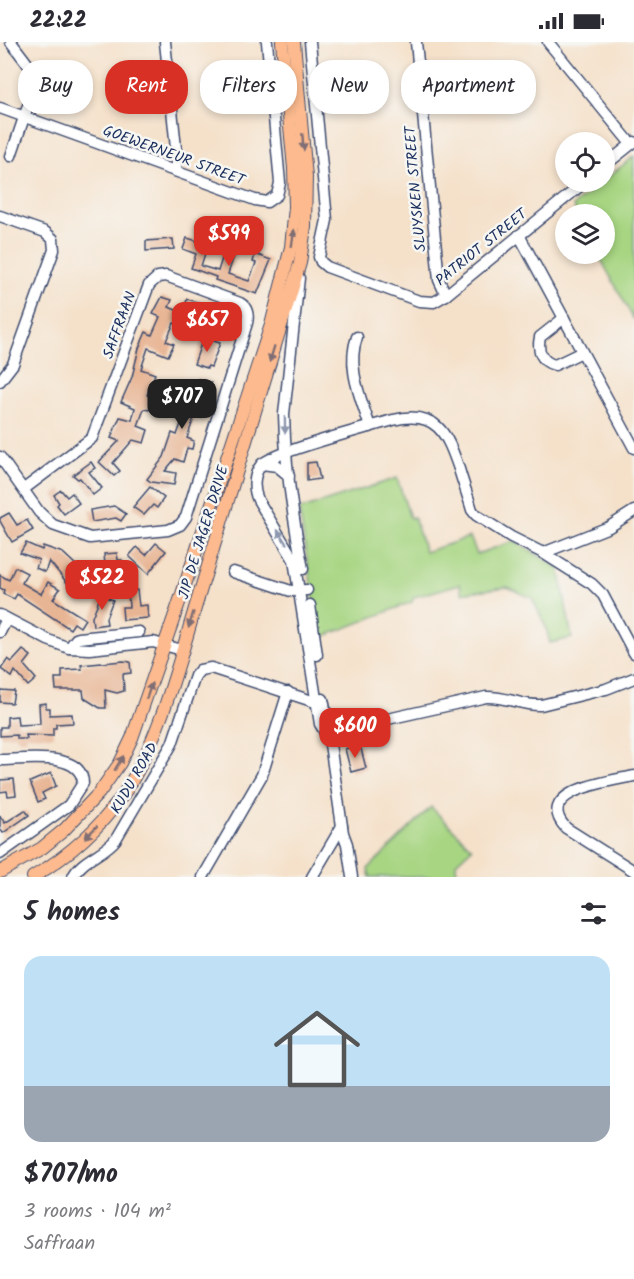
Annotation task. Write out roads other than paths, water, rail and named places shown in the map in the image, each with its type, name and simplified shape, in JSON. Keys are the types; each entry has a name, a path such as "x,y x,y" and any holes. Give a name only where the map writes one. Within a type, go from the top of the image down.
{"main road":[{"name":"JIP DE JAGER DRIVE","path":"0,872 22,861 49,842 70,824 99,793 120,763 132,738 165,645 271,325 291,247 295,207 294,169 282,42"},
{"name":"JIP DE JAGER DRIVE","path":"33,877 69,852 93,831 123,795 141,764 158,724 182,650 300,263 305,227 306,177 294,42"}],"street":[{"path":"11,42 33,72 36,82 11,156"},
{"path":"165,42 177,158 176,171"},
{"name":"GOEWERNEUR STREET","path":"0,108 255,200 270,201 277,195 280,183 267,42"},
{"name":"PATRIOT STREET","path":"310,42 327,220 320,249 320,260 327,267 423,302 434,302 446,295 573,192"},
{"name":"SLUYSKEN STREET","path":"416,42 439,280 446,295"},
{"path":"548,42 633,143 615,157"},
{"path":"0,216 45,232 52,238 54,250 13,364 0,381"},
{"path":"519,236 634,448"},
{"path":"300,263 284,414 287,452 303,591 320,699 320,724 327,734 352,877"},
{"name":"SAFFRAAN","path":"0,457 46,521 53,525 95,538 168,530 180,525 186,517 247,323 246,308 240,303 166,276 154,279 149,285 93,438 24,489"},
{"path":"564,318 540,337 539,350 542,357 545,361 555,365 582,352"},
{"path":"357,338 353,351 352,368 369,427"},
{"path":"303,591 291,553 256,495 255,480 262,464 280,454 399,418 412,417 437,426 445,434 472,510 476,515 563,565 598,589 634,653"},
{"path":"262,464 277,465 290,476"},
{"path":"543,553 609,526 634,512"},
{"path":"563,565 563,554 570,542"},
{"path":"233,572 291,591 303,591"},
{"path":"0,632 4,617 48,640 69,648 90,649 142,642 182,650"},
{"path":"69,648 79,638 139,632"},
{"name":"KUDU ROAD","path":"73,877 78,869 107,849 118,836 172,744 195,676 200,670 208,668 288,692"},
{"path":"327,734 486,697 541,705 606,689 634,678"},
{"path":"202,877 262,775 288,692 312,701 320,699"},
{"path":"0,760 63,761 76,767 81,773 82,783 69,805 0,854"},
{"path":"630,872 613,856 566,828 560,819 559,809 562,800 572,791 634,776"},
{"path":"312,877 343,829"},
{"path":"343,829 340,845 346,877"}]}
